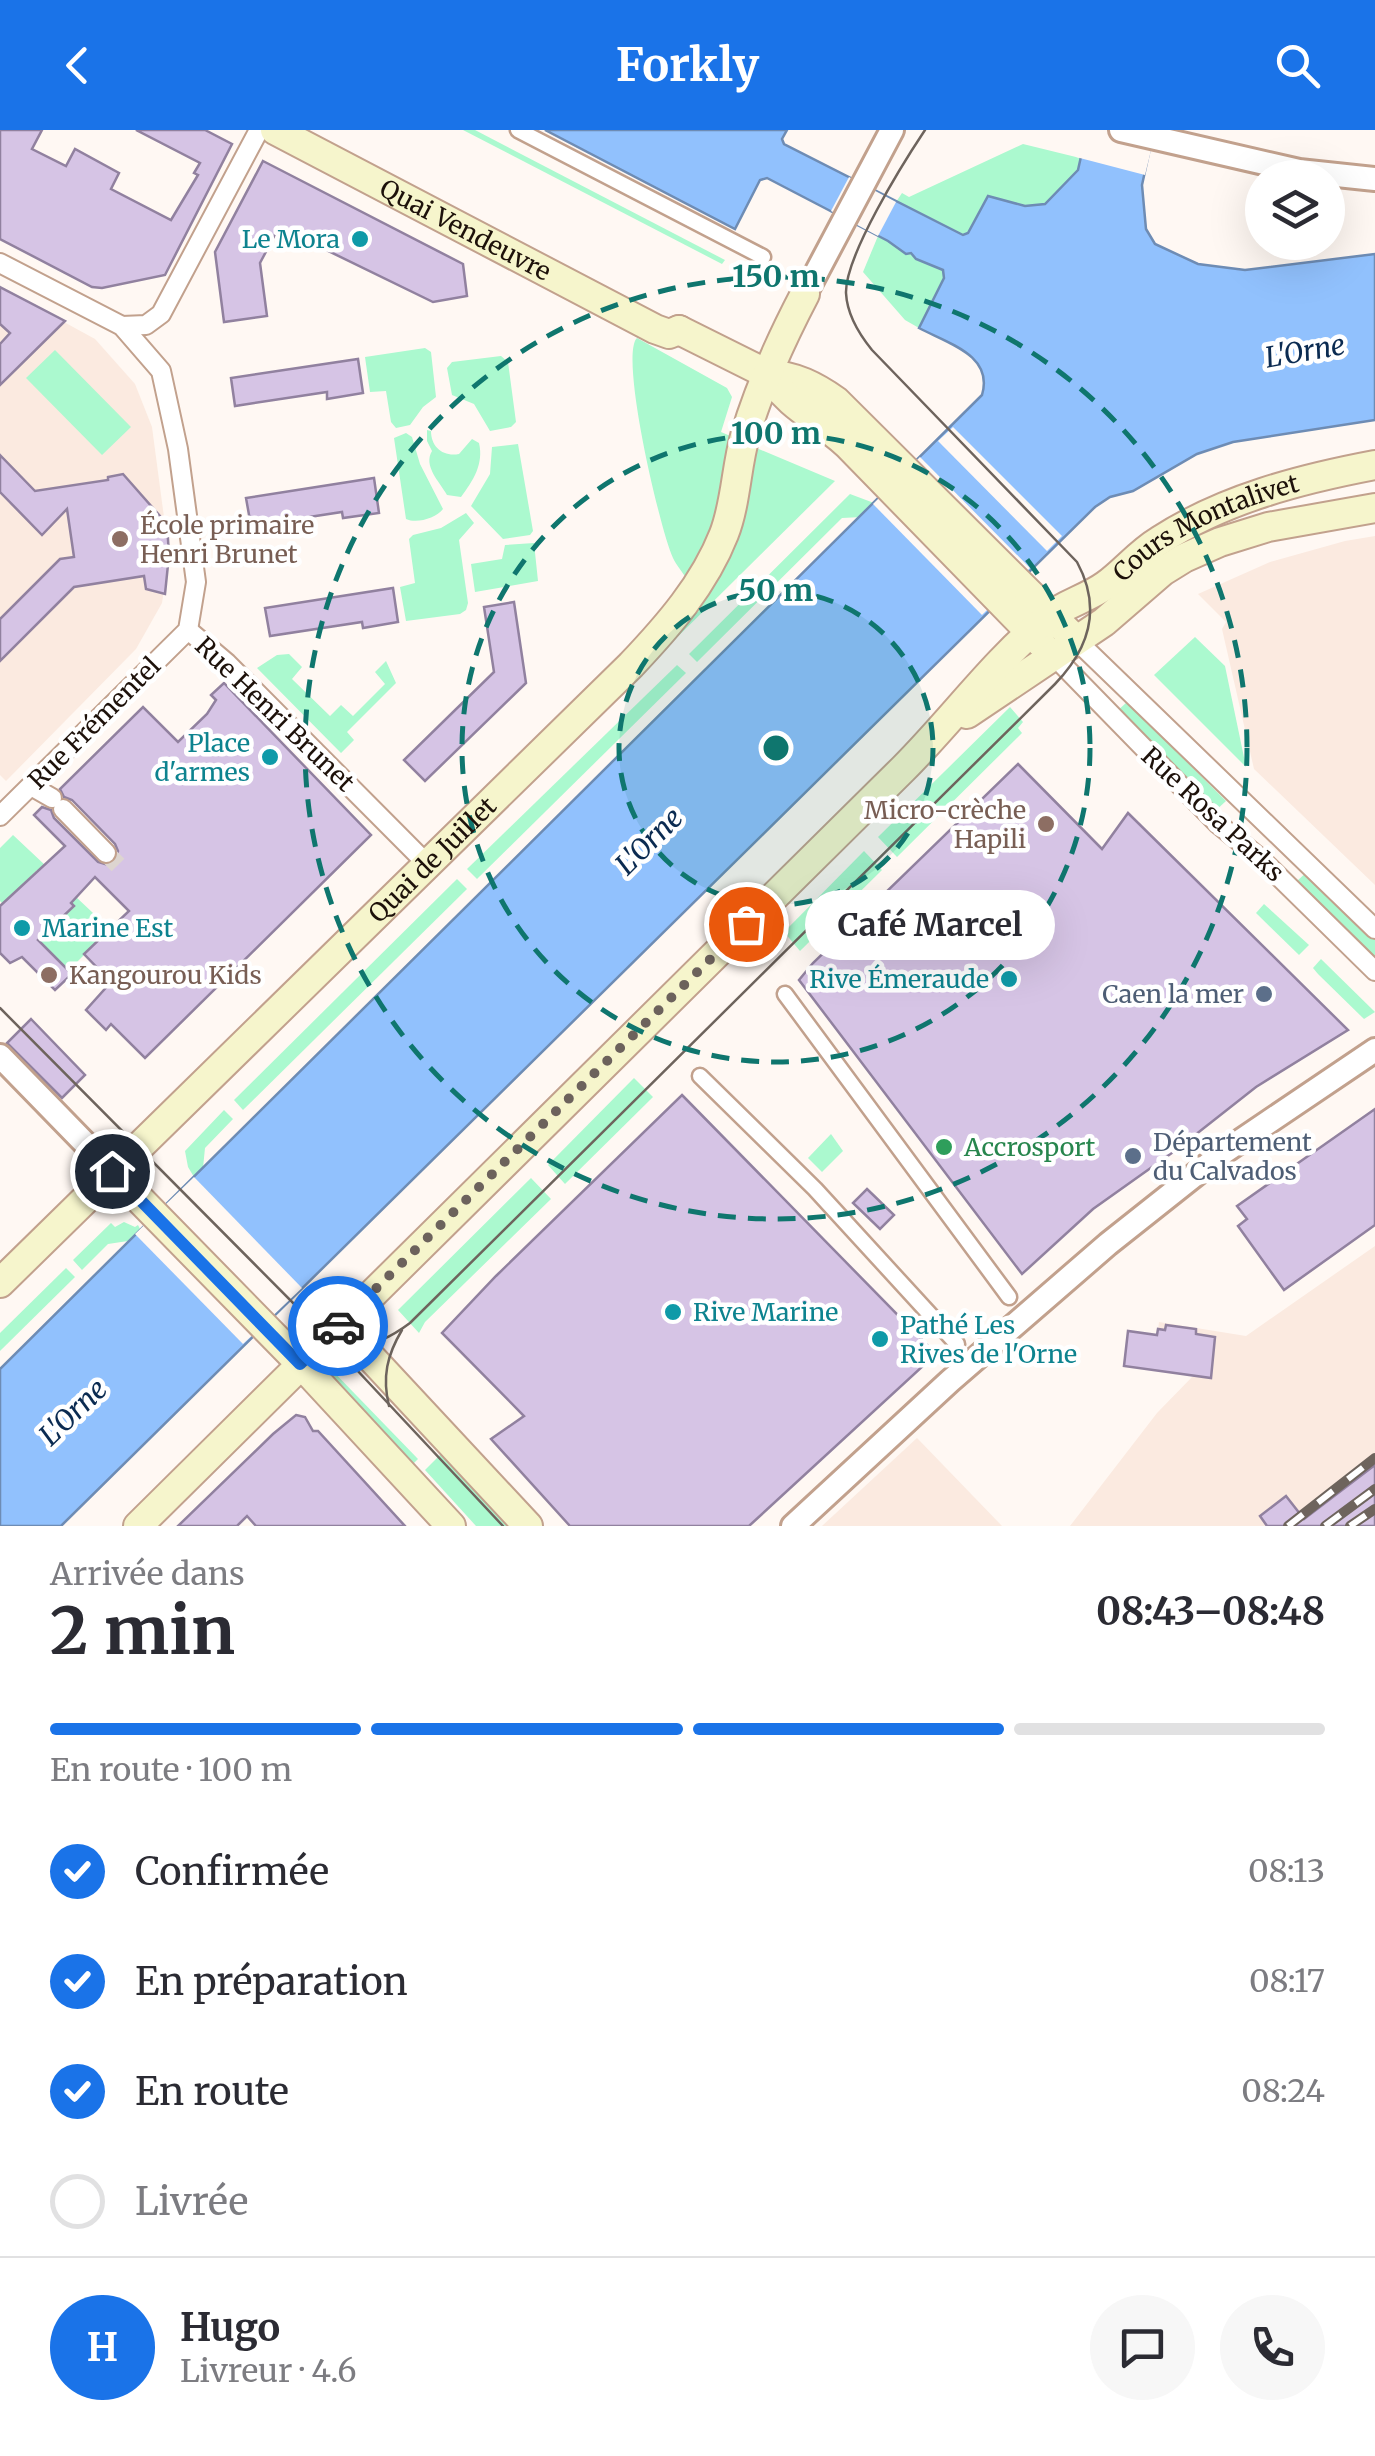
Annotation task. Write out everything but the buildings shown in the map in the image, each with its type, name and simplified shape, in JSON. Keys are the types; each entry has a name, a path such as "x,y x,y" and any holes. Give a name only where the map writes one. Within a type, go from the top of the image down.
{"main road":[{"name":"Quai Vendeuvre","path":"276,130 769,374 784,375 836,401 898,479 1064,648"},
{"name":"Quai Vendeuvre","path":"313,130 666,324"},
{"name":"Quai de Juillet","path":"0,1283 428,865 677,614 708,569 725,531 746,434 806,294"},
{"name":"Cours Montalivet","path":"944,728 970,693 1040,624 1105,586 1150,547 1187,525 1284,486 1375,465"},
{"name":"Cours Montalivet","path":"944,728 1104,622 1174,564 1268,527 1375,508"},
{"path":"138,1526 944,728"},
{"path":"112,1171 451,1526"},
{"path":"362,1303 358,1333 364,1350 528,1526"}],"street":[{"path":"0,263 122,326 146,324 162,314 259,130"},
{"path":"518,130 763,257"},
{"path":"806,294 892,130"},
{"path":"1121,130 1299,171 1375,178"},
{"name":"Rue Henri Brunet","path":"122,326 161,371 169,398 195,561 188,630 224,660 428,865"},
{"name":"Rue Frémentel","path":"0,816 188,630"},
{"name":"Rue Rosa Parks","path":"1064,648 1375,929"},
{"name":"Rue Rosa Parks","path":"1064,648 1218,824 1261,859 1375,970"},
{"path":"30,786 57,803 106,853"},
{"path":"785,994 1009,1296"},
{"path":"793,1526 950,1380 1108,1244 1224,1152 1375,1050"},
{"path":"0,1056 112,1171"},
{"path":"700,1076 814,1189 958,1344"}],"shaded area":[{"name":"École primaire Henri Brunet","path":"0,287 95,339 135,384 152,427 169,555 162,603 136,649 6,781 0,775"},
{"path":"1375,536 1375,885 1254,769 1222,629 1226,622 1198,594 1270,562"},
{"path":"1375,1246 1375,1526 1070,1526 1157,1413 1193,1376 1153,1370 1159,1322 1246,1336"},
{"path":"917,1438 1002,1526 822,1526"}],"green space":[{"path":"463,130 475,130 725,260 722,264"},
{"path":"1023,144 1080,158 1078,170 1045,204 1026,206 988,196 968,233 963,235 896,202 902,193 909,197"},
{"path":"878,236 944,271 944,279 919,328 905,320 863,272"},
{"path":"637,338 727,388 732,397 721,432 735,438 710,545 686,578 667,541 643,444 633,376"},
{"path":"425,348 431,352 436,397 410,425 396,428 391,422 386,391 370,392 365,357"},
{"path":"55,350 131,427 102,455 26,378"},
{"path":"501,356 508,362 516,422 511,427 490,431 474,404 452,395 447,368 452,362"},
{"path":"427,430 436,446 448,454 459,454 472,439 479,443 479,465 461,497 447,495 433,473"},
{"path":"406,433 412,437 420,464 443,509 421,520 406,519 394,438"},
{"path":"518,444 533,531 530,535 503,539 471,506 490,474 492,447"},
{"path":"754,447 835,481 643,671"},
{"path":"850,494 874,503 862,517 842,518 697,662 689,654"},
{"path":"466,513 474,523 459,540 466,610 406,621 400,587 415,583 409,539 441,528"},
{"path":"534,543 538,581 475,592 471,564 502,559 505,545"},
{"path":"1195,637 1225,666 1246,767 1154,675"},
{"path":"289,654 302,667 292,679 330,716 341,705 353,716 385,684 375,672 386,661 396,683 347,732 354,740 341,753 257,668 277,655"},
{"path":"677,665 686,673 477,879 467,869"},
{"path":"1127,702 1226,801 1214,812 1115,713"},
{"path":"1010,707 1023,722 1018,728 1022,733 897,857 878,837"},
{"path":"13,835 46,866 40,872 37,870 5,906 0,901 0,848"},
{"path":"864,851 882,870 800,951 784,932"},
{"path":"1308,871 1375,936 1375,958 1297,881"},
{"path":"457,879 467,889 243,1110 234,1100"},
{"path":"76,897 110,929 63,976 60,962 36,938 73,906"},
{"path":"1264,904 1309,945 1299,955 1256,913"},
{"path":"1321,959 1375,1012 1364,1019 1318,974 1313,968"},
{"path":"634,1078 653,1097 565,1184 548,1165"},
{"path":"224,1110 233,1119 205,1148 203,1168 194,1177 185,1151"},
{"path":"831,1134 843,1151 822,1172 808,1158"},
{"path":"531,1178 551,1199 425,1322 419,1333 398,1310"},
{"path":"124,1222 140,1229 128,1241 108,1244 82,1270 73,1260 111,1223 115,1227"},
{"path":"66,1268 75,1277 0,1351 0,1333"},
{"path":"326,1364 418,1459 411,1466 325,1370"},
{"path":"448,1447 521,1526 476,1526 425,1470"}],"water":[{"name":"L'Orne","path":"545,130 787,130 782,139 784,144 963,235 968,233 988,196 1025,206 1045,204 1078,170 1087,130 1154,130 1142,185 1146,229 1155,244 1198,264 1245,270 1375,254 1375,420 1233,442 1197,454 1133,491 1110,497 1095,507 61,1526 0,1526 0,1369 982,395 984,381 975,360 919,328 944,278 943,270 767,178 760,180 735,229"}],"pier":[{"path":"1082,130 1156,130 1145,175 1076,157"},
{"path":"849,177 896,202 878,236 831,211"},
{"path":"953,427 1062,536 1047,551 938,441"},
{"path":"920,457 1030,568 982,615 873,504"},
{"path":"194,1177 302,1288 243,1344 135,1234"}],"tunnel":[{"path":"106,853 118,865"}],"tram line":[{"path":"303,1328 332,1342 357,1346 383,1340 410,1323 1055,684 1077,656 1090,611 1085,579 1077,562 872,350 849,309 846,293 855,257 877,210 925,130"},
{"path":"0,1008 311,1321 503,1526"},
{"path":"389,1406 387,1366 402,1330"}],"railway":[{"path":"1288,1526 1375,1458"},
{"path":"1325,1526 1375,1489"},
{"path":"1350,1526 1375,1509"}],"way so far":[{"path":"338,1326 746,924"}],"place":[{"name":"Le Mora","path":"360,239"},
{"name":"École primaire Henri Brunet","path":"120,539"},
{"name":"Place d'armes","path":"270,757"},
{"name":"Micro-crèche Hapili","path":"1046,824"},
{"name":"Café Marcel","path":"746,924"},
{"name":"Marine Est","path":"22,928"},
{"name":"Kangourou Kids","path":"49,975"},
{"name":"Rive Émeraude","path":"1009,979"},
{"name":"Caen la mer","path":"1264,994"},
{"name":"Accrosport","path":"944,1147"},
{"name":"Département du Calvados","path":"1133,1156"},
{"name":"Rive Marine","path":"673,1312"},
{"name":"Pathé Les Rives de l'Orne","path":"880,1339"}],"route":[{"path":"112,1171 300,1364 338,1326"}]}
